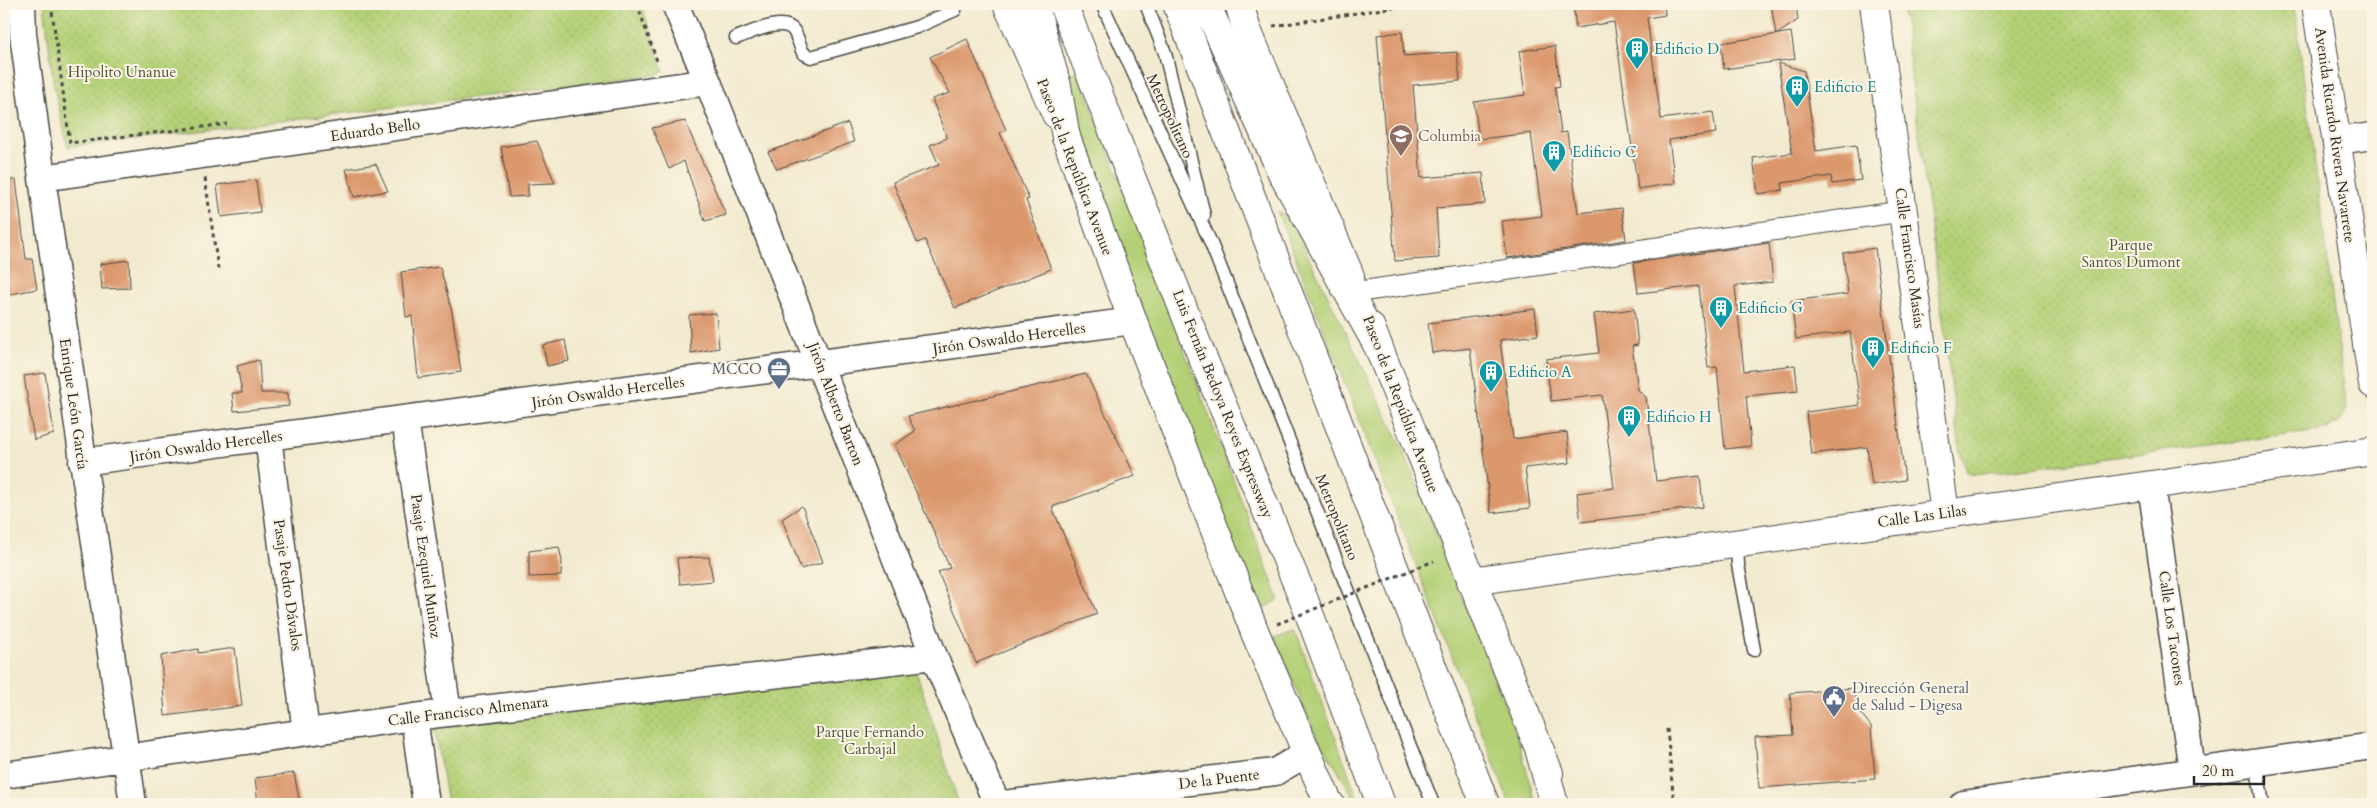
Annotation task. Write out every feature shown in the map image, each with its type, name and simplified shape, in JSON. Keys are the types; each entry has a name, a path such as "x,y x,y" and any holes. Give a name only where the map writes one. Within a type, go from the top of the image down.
{"main road":[{"name":"Paseo de la República Avenue","path":"1007,4 1066,136 1133,321 1256,635 1305,747 1327,804"},
{"path":"1034,4 1056,86 1066,136"},
{"name":"Luis Fernán Bedoya Reyes Expressway","path":"1063,4 1199,349 1304,600 1381,804"},
{"path":"1177,4 1485,804"},
{"path":"1206,4 1283,175 1379,348"},
{"name":"Paseo de la República Avenue","path":"1238,4 1247,30 1357,292 1471,581 1562,804"},
{"name":"Calle Francisco Masías","path":"1874,4 1945,513"},
{"name":"Avenida Ricardo Rivera Navarrete","path":"2316,4 2373,384"},
{"name":"Calle Las Lilas","path":"1471,581 2373,452"},
{"path":"1540,752 1554,804"}],"street":[{"name":"Jirón Alberto Barton","path":"675,4 820,363 934,656 997,804"},
{"name":"Enrique León García","path":"16,10 133,804"},
{"name":"Eduardo Bello","path":"42,178 708,82"},
{"path":"2336,141 2373,136"},
{"path":"1357,292 1904,211"},
{"name":"Jirón Oswaldo Hercelles","path":"82,462 1133,321"},
{"name":"Pasaje Ezequiel Muñoz","path":"405,419 448,713"},
{"name":"Pasaje Pedro Dávalos","path":"268,437 306,732"},
{"name":"Calle Los Tacones","path":"2152,485 2192,770"},
{"name":"Calle Francisco Almenara","path":"4,775 414,717 934,656"},
{"path":"414,717 426,804"},
{"path":"1964,804 2192,770 2373,746"},
{"name":"De la Puente","path":"1003,804 1275,772 1297,759 1305,747"}],"lane":[{"path":"736,38 780,24 790,27 795,32 803,54 811,57 917,27 954,10 956,4"},
{"name":"Metropolitano","path":"1102,4 1210,241 1433,804"},
{"name":"Metropolitano","path":"1146,4 1165,54 1210,241"},
{"path":"1737,542 1738,566 1754,650"},
{"path":"2256,763 2263,804"}],"path":[{"path":"51,4 70,143"},
{"path":"637,4 660,69"},
{"path":"1247,30 1415,4"},
{"path":"202,155 218,269"},
{"path":"1277,624 1434,561"},
{"path":"1667,729 1674,804"}],"green space":[{"name":"Hipolito Unanue","path":"44,4 641,4 664,71 655,75 68,147 54,87"},
{"name":"Parque Santos Dumont","path":"1902,4 2294,4 2347,410 2339,422 2327,430 1974,475 1966,472 1960,452"},
{"path":"1078,70 1279,600 1257,611 1088,182 1068,74"},
{"path":"1277,211 1292,223 1401,445 1517,736 1536,804 1510,804"},
{"path":"1295,629 1360,804 1358,804 1314,731 1274,636"},
{"name":"Parque Fernando Carbajal","path":"916,671 959,804 447,804 434,727"}],"building":[{"name":"Edificio D","path":"1573,4 1664,4 1665,15 1647,18 1661,119 1713,112 1716,133 1669,140 1675,183 1638,189 1614,22 1576,28"},
{"path":"1771,4 1796,4 1798,20 1776,35"},
{"path":"1402,32 1404,56 1457,52 1460,81 1413,85 1421,178 1483,173 1485,204 1436,208 1439,258 1395,261 1377,35"},
{"path":"1791,32 1795,59 1724,69 1721,43"},
{"path":"967,39 1006,130 1000,133 1029,199 1026,200 1051,269 955,308 925,240 917,243 893,182 939,165 930,145 947,138 932,99 950,93 930,57"},
{"name":"Edificio C","path":"1555,46 1560,86 1555,87 1561,133 1567,132 1578,213 1622,208 1626,240 1507,258 1502,221 1542,216 1531,133 1479,139 1474,102 1525,95 1519,51"},
{"name":"Edificio E","path":"1778,63 1804,71 1816,151 1856,145 1861,180 1832,184 1831,176 1782,183 1783,190 1758,194 1753,158 1792,153"},
{"path":"685,121 726,215 705,221 684,161 669,169 652,128"},
{"path":"848,123 854,142 777,169 768,152"},
{"path":"537,141 555,183 528,184 528,196 509,197 501,147"},
{"path":"376,164 388,191 354,197 346,169"},
{"path":"4,180 16,180 26,259 32,259 37,289 6,295"},
{"path":"256,180 260,212 221,217 217,185"},
{"name":"Edificio G","path":"1769,243 1773,282 1735,286 1744,371 1795,365 1798,391 1746,396 1751,446 1725,449 1717,367 1708,368 1699,286 1638,293 1634,263"},
{"name":"Edificio F","path":"1875,248 1905,480 1872,485 1867,447 1811,454 1806,412 1860,405 1850,332 1796,339 1791,301 1848,294 1843,253"},
{"path":"129,260 130,288 102,289 100,264"},
{"path":"440,267 452,312 461,372 418,378 412,316 406,317 401,272"},
{"name":"Edificio A","path":"1535,309 1538,335 1500,340 1513,439 1567,432 1570,463 1525,468 1530,508 1491,513 1470,348 1432,353 1428,323"},
{"name":"Edificio H","path":"1634,309 1638,345 1632,346 1638,390 1646,397 1656,481 1700,476 1703,507 1581,522 1577,493 1614,488 1602,395 1551,401 1546,359 1599,353 1594,314"},
{"path":"716,313 719,348 691,353 689,315"},
{"path":"565,340 569,361 547,366 543,345"},
{"path":"259,360 261,393 288,393 289,406 234,411 232,393 242,393 237,366"},
{"path":"45,373 54,434 34,440 24,376"},
{"path":"1086,374 1135,476 1052,507 1097,614 976,663 938,572 950,568 895,445 915,431 908,416"},
{"path":"802,506 823,562 801,569 782,519"},
{"path":"559,547 562,561 561,576 529,577 529,551"},
{"path":"709,557 713,581 680,584 677,558"},
{"path":"235,648 242,706 165,716 161,656 198,649 198,653"},
{"path":"1855,688 1857,709 1871,726 1875,779 1759,788 1755,737 1793,735 1790,693"},
{"path":"294,773 300,804 258,804 255,778"}],"place":[{"name":"Edificio D","path":"1637,70"},
{"name":"Edificio E","path":"1797,108"},
{"name":"Columbia","path":"1401,157"},
{"name":"Edificio C","path":"1554,173"},
{"name":"Edificio G","path":"1721,329"},
{"name":"Edificio F","path":"1873,369"},
{"name":"MCCO","path":"779,390"},
{"name":"Edificio A","path":"1491,393"},
{"name":"Edificio H","path":"1629,438"},
{"name":"Dirección General de Salud - Digesa","path":"1834,718"}]}
